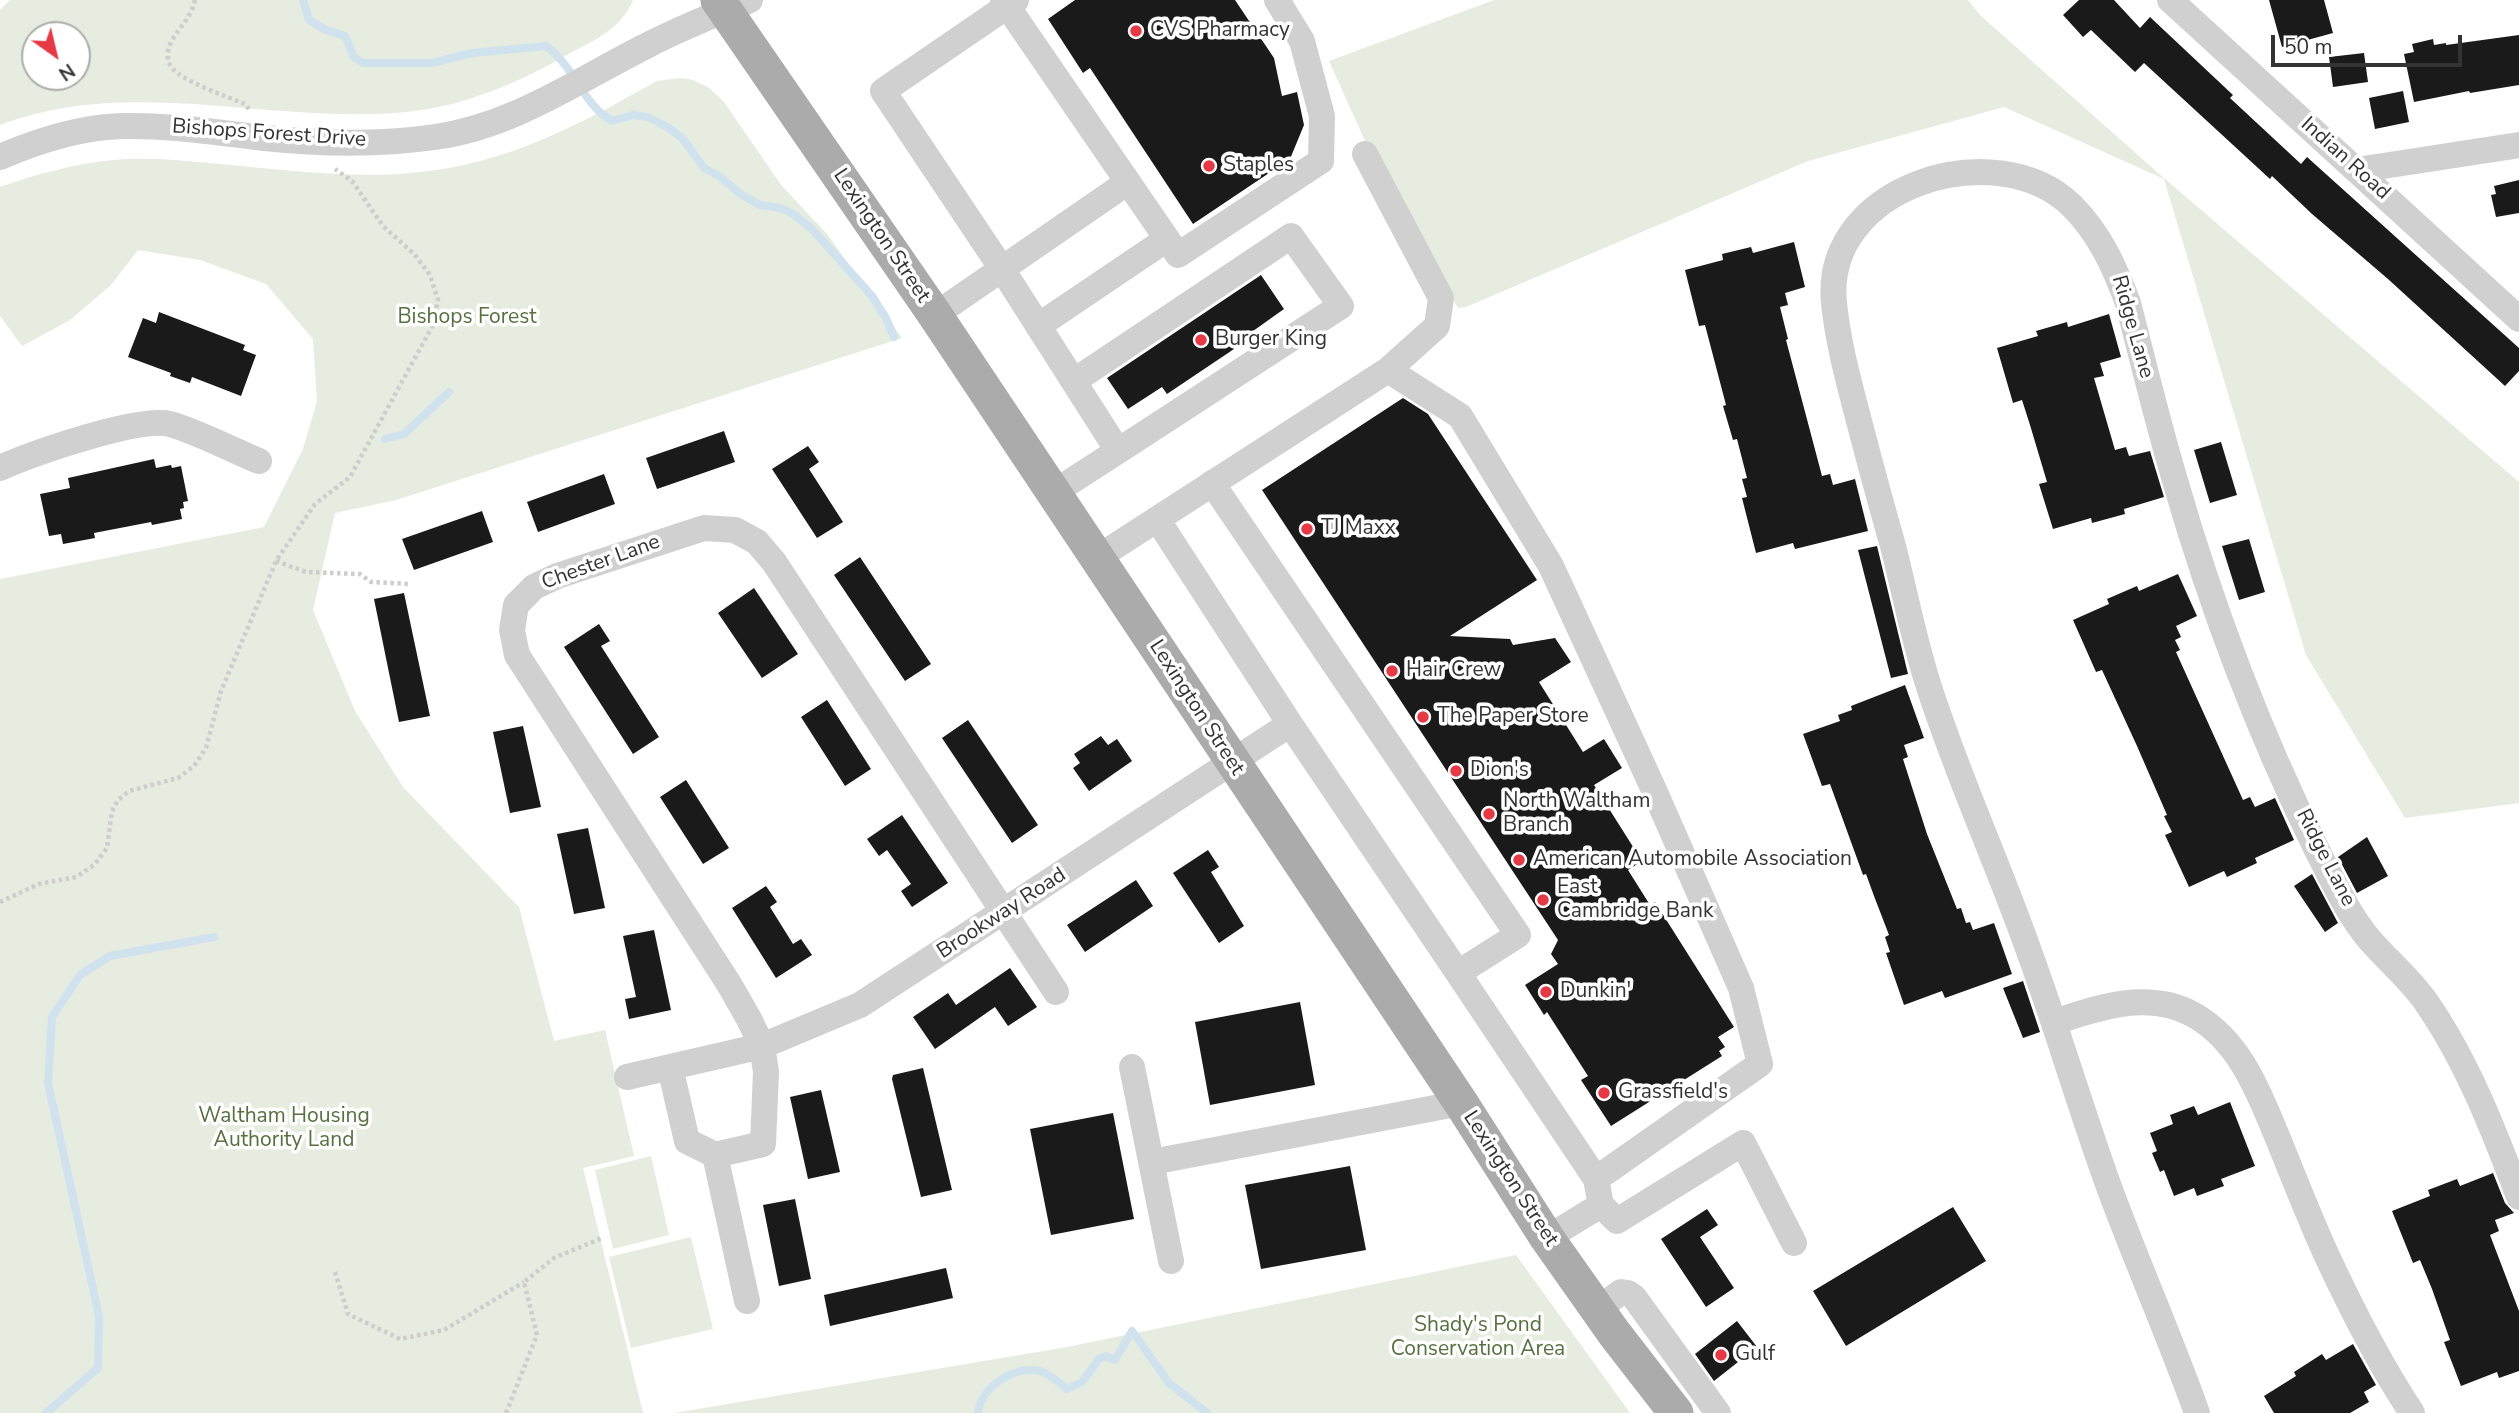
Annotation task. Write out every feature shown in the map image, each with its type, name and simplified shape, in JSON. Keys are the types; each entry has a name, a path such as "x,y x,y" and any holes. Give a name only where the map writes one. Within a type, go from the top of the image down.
{"main road":[{"name":"Lexington Street","path":"731,3 935,315 1461,1103 1547,1238 1597,1310 1676,1413"}],"street":[{"path":"1118,451 1002,269 883,91 1009,2 1178,255 1321,161 1322,116 1302,41 1278,0"},
{"name":"Indian Road","path":"2169,0 2519,319"},
{"name":"Bishops Forest Drive","path":"0,158 18,149 71,134 120,126 168,126 338,143 438,137 491,123 534,107 731,3"},
{"path":"2357,170 2519,145"},
{"path":"1097,558 1388,370 1437,326 1441,298 1365,154"},
{"name":"Ridge Lane","path":"2197,1413 2106,1177 2055,1022 2016,915 1965,790 1927,682 1848,380 1833,301 1834,270 1844,244 1863,218 1882,201 1904,188 1936,178 1969,173 2006,174 2038,184 2070,204 2097,236 2116,269 2128,303 2189,527 2247,692 2318,851 2343,899 2367,937 2426,1001 2474,1087 2519,1197"},
{"path":"935,315 1128,182"},
{"path":"1054,493 1341,306 1291,236 1074,381"},
{"path":"1038,326 1167,239"},
{"path":"1388,370 1460,415 1551,566 1741,988 1760,1064 1596,1179"},
{"path":"0,468 31,454 137,425 168,424 259,461"},
{"path":"1212,483 1518,935 1458,973"},
{"path":"1157,519 1290,724 1596,1179 1601,1205 1618,1221 1743,1143 1794,1244"},
{"name":"Chester Lane","path":"762,1046 729,984 517,654 512,630 516,605 534,587 557,576 705,528 734,530 757,542 774,562 1056,992"},
{"name":"Brookway Road","path":"627,1077 762,1046 860,1006 1290,724"},
{"path":"2055,1022 2091,1009 2128,1002 2161,1004 2192,1014 2216,1032 2240,1057 2256,1086 2326,1254 2362,1326 2412,1413"},
{"path":"670,1067 687,1141 715,1155 763,1144 766,1072 762,1046"},
{"path":"1132,1067 1171,1261"},
{"path":"1152,1163 1461,1103"},
{"path":"715,1155 747,1301"},
{"path":"1547,1238 1601,1205"},
{"path":"1597,1310 1621,1292 1634,1297 1718,1413"}],"path":[{"path":"195,0 194,8 170,44 167,55 170,67 180,75 245,104 251,113"},
{"path":"0,902 39,884 76,877 94,865 107,848 112,811 118,800 129,791 178,778 194,766 206,748 220,691 276,561 315,504 350,477 433,325 438,300 430,275 415,255 383,226 352,181 333,168"},
{"path":"276,561 306,572 360,575 371,582 410,584"},
{"path":"335,1272 348,1314 400,1339 444,1330 524,1282 554,1258 602,1238"},
{"path":"506,1413 537,1335 524,1282"}],"green space":[{"path":"10,0 633,0 621,19 605,34 547,66 489,92 427,109 355,114 151,102 100,104 50,111 0,125 0,10"},
{"path":"1494,0 1968,0 1981,16 2165,179 2519,482 2519,803 2405,818 2306,655 2164,179 2004,107 1808,161 1466,307 1458,308 1366,143 1329,61"},
{"name":"Waltham Housing Authority Land","path":"690,79 708,87 724,102 781,185 827,234 902,338 396,500 335,513 313,610 355,711 403,787 519,907 554,1041 605,1030 634,1156 583,1168 643,1413 0,1413 0,579 264,527 303,449 317,401 313,339 266,284 200,260 138,250 111,285 70,320 22,346 0,316 0,187 70,167 125,159 173,160 342,174 421,172 482,161 511,152 567,129 657,81"},
{"path":"651,1156 669,1235 613,1249 595,1170"},
{"path":"691,1237 713,1329 631,1348 609,1257"},
{"name":"Shady's Pond Conservation Area","path":"1516,1255 1630,1413 674,1413 1067,1347"}],"building":[{"path":"1075,0 1235,0 1274,58 1282,96 1297,92 1304,125 1290,159 1193,224 1090,68 1083,73 1048,19"},
{"path":"2079,0 2114,0 2140,28 2150,17 2233,95 2230,98 2301,164 2307,157 2519,348 2519,371 2505,386 2272,176 2270,179 2144,63 2135,72 2091,30 2083,37 2063,15"},
{"path":"2269,0 2324,0 2333,33 2282,47"},
{"path":"2519,35 2519,85 2414,102 2404,54 2414,52 2412,44 2433,39 2434,45 2446,45"},
{"path":"2364,53 2368,82 2333,87 2329,57"},
{"path":"2403,91 2409,122 2375,129 2369,98"},
{"path":"2519,180 2519,213 2496,217 2491,195 2496,194 2494,186"},
{"path":"1794,242 1805,287 1785,293 1788,305 1780,307 1788,339 1786,340 1822,476 1830,474 1833,485 1855,479 1868,531 1795,549 1793,543 1756,553 1742,498 1747,497 1742,479 1747,478 1737,439 1733,440 1723,406 1726,405 1705,325 1699,326 1685,270 1723,260 1722,254 1751,247 1753,253"},
{"path":"1261,275 1284,309 1232,346 1234,349 1167,394 1162,387 1128,409 1107,378"},
{"path":"159,312 245,345 243,350 256,355 241,396 192,377 190,383 128,357 143,318 156,323"},
{"path":"2109,314 2121,357 2100,363 2104,376 2094,378 2115,450 2126,447 2129,456 2150,451 2164,497 2124,509 2125,514 2092,523 2091,518 2053,529 2039,484 2047,482 2030,425 2022,400 2013,403 1997,348 2038,336 2036,331 2067,322 2068,327"},
{"path":"1403,398 1428,414 1537,580 1450,636 1510,639 1513,645 1555,638 1571,662 1539,682 1583,752 1604,739 1622,768 1594,785 1642,861 1628,870 1650,905 1655,902 1734,1027 1718,1037 1725,1047 1719,1051 1722,1056 1611,1126 1581,1080 1588,1076 1547,1012 1544,1015 1525,985 1558,964 1551,954 1558,940 1262,490"},
{"path":"724,431 735,462 657,489 646,458"},
{"path":"2221,442 2237,495 2210,503 2194,450"},
{"path":"808,446 819,462 809,469 843,522 817,538 772,469"},
{"path":"154,459 156,468 181,466 188,501 183,502 184,508 180,509 182,519 94,533 95,538 63,544 61,534 49,536 40,494 70,488 68,478"},
{"path":"604,474 615,504 538,532 527,502"},
{"path":"482,511 493,542 414,570 402,539"},
{"path":"2249,539 2265,592 2239,600 2222,546"},
{"path":"1877,546 1908,674 1891,678 1858,550"},
{"path":"860,557 931,664 905,681 834,575"},
{"path":"2178,574 2197,616 2176,626 2181,637 2175,640 2180,650 2176,652 2243,800 2250,797 2255,807 2275,798 2294,840 2255,858 2257,863 2227,877 2224,871 2189,887 2165,835 2172,832 2164,816 2167,815 2102,670 2096,672 2073,620 2109,604 2107,599 2137,586 2139,591"},
{"path":"754,588 798,654 762,678 718,613"},
{"path":"404,593 430,716 399,722 374,599"},
{"path":"599,624 610,641 601,646 659,737 633,754 564,647"},
{"path":"1905,685 1924,738 1904,745 1908,757 1903,759 1927,834 1957,909 1961,908 1966,923 1970,922 1973,930 1994,923 2012,974 1945,998 1942,991 1904,1005 1886,953 1890,952 1885,937 1889,935 1866,874 1863,875 1830,784 1822,786 1803,734 1840,721 1838,715 1852,710 1851,706"},
{"path":"827,700 871,769 845,786 801,717"},
{"path":"968,720 1038,825 1012,843 942,738"},
{"path":"523,726 541,807 510,813 493,732"},
{"path":"1101,736 1108,745 1117,739 1132,761 1089,791 1073,768 1080,763 1074,754"},
{"path":"686,780 729,848 703,864 660,797"},
{"path":"902,815 948,883 912,907 901,891 911,884 887,850 879,856 867,839"},
{"path":"588,828 605,908 574,914 557,834"},
{"path":"2367,837 2388,876 2357,893 2338,857"},
{"path":"1208,850 1219,867 1211,872 1244,926 1219,943 1173,873"},
{"path":"2312,874 2338,923 2325,932 2294,886"},
{"path":"1136,880 1153,906 1085,952 1067,925"},
{"path":"766,886 777,902 770,907 793,944 801,939 812,955 776,978 732,908"},
{"path":"654,930 671,1010 629,1019 625,999 636,997 623,936"},
{"path":"1010,968 1037,1007 1008,1026 995,1007 935,1049 913,1017 948,993 956,1005"},
{"path":"2023,981 2040,1032 2023,1038 2003,988"},
{"path":"1300,1002 1315,1085 1210,1105 1195,1022"},
{"path":"923,1068 952,1190 921,1197 892,1079 893,1075"},
{"path":"821,1090 840,1172 808,1179 790,1097"},
{"path":"2230,1102 2255,1166 2221,1179 2224,1186 2197,1196 2194,1188 2174,1196 2164,1170 2160,1172 2152,1153 2157,1151 2150,1133 2173,1124 2170,1115 2194,1106 2198,1115"},
{"path":"1113,1113 1134,1219 1051,1235 1030,1129"},
{"path":"1350,1166 1366,1250 1261,1269 1245,1185"},
{"path":"2493,1173 2505,1203 2514,1213 2495,1220 2499,1231 2490,1235 2519,1311 2519,1371 2499,1378 2497,1372 2461,1386 2444,1342 2450,1340 2432,1289 2420,1260 2413,1263 2392,1211 2430,1196 2428,1190 2457,1179 2460,1186"},
{"path":"795,1199 811,1279 779,1286 763,1205"},
{"path":"1953,1207 1986,1261 1846,1346 1813,1291"},
{"path":"1707,1209 1718,1225 1700,1237 1734,1288 1706,1307 1661,1239"},
{"path":"946,1268 953,1298 830,1326 824,1295"},
{"path":"1737,1321 1757,1347 1714,1381 1695,1354"},
{"path":"2353,1344 2376,1385 2364,1392 2369,1402 2350,1413 2274,1413 2264,1396 2296,1376 2294,1372 2322,1354 2326,1360"}],"waterway":[{"path":"303,0 309,20 326,30 345,36 354,57 363,63 432,63 472,53 546,46 564,64 586,96 612,121 633,115 648,117 669,128 683,139 704,168 719,176 742,195 760,205 781,208 812,229 872,296 894,337"},
{"path":"385,439 404,434 449,392"},
{"path":"46,1413 98,1368 99,1316 48,1083 52,1017 80,975 110,956 214,937"},
{"path":"978,1413 980,1403 992,1387 1000,1380 1020,1371 1043,1372 1067,1389 1082,1382 1099,1359 1106,1356 1115,1360 1132,1331 1169,1383 1207,1413"}],"place":[{"name":"CVS Pharmacy","path":"1136,31"},
{"name":"Staples","path":"1209,166"},
{"name":"Burger King","path":"1201,340"},
{"name":"TJ Maxx","path":"1307,529"},
{"name":"Hair Crew","path":"1392,671"},
{"name":"The Paper Store","path":"1423,717"},
{"name":"Dion's","path":"1456,771"},
{"name":"North Waltham Branch","path":"1489,814"},
{"name":"American Automobile Association","path":"1519,860"},
{"name":"East Cambridge Bank","path":"1543,900"},
{"name":"Dunkin'","path":"1546,992"},
{"name":"Grassfield's","path":"1604,1093"},
{"name":"Gulf","path":"1721,1355"}],"park label":[{"name":"Bishops Forest","path":"467,318"}]}
